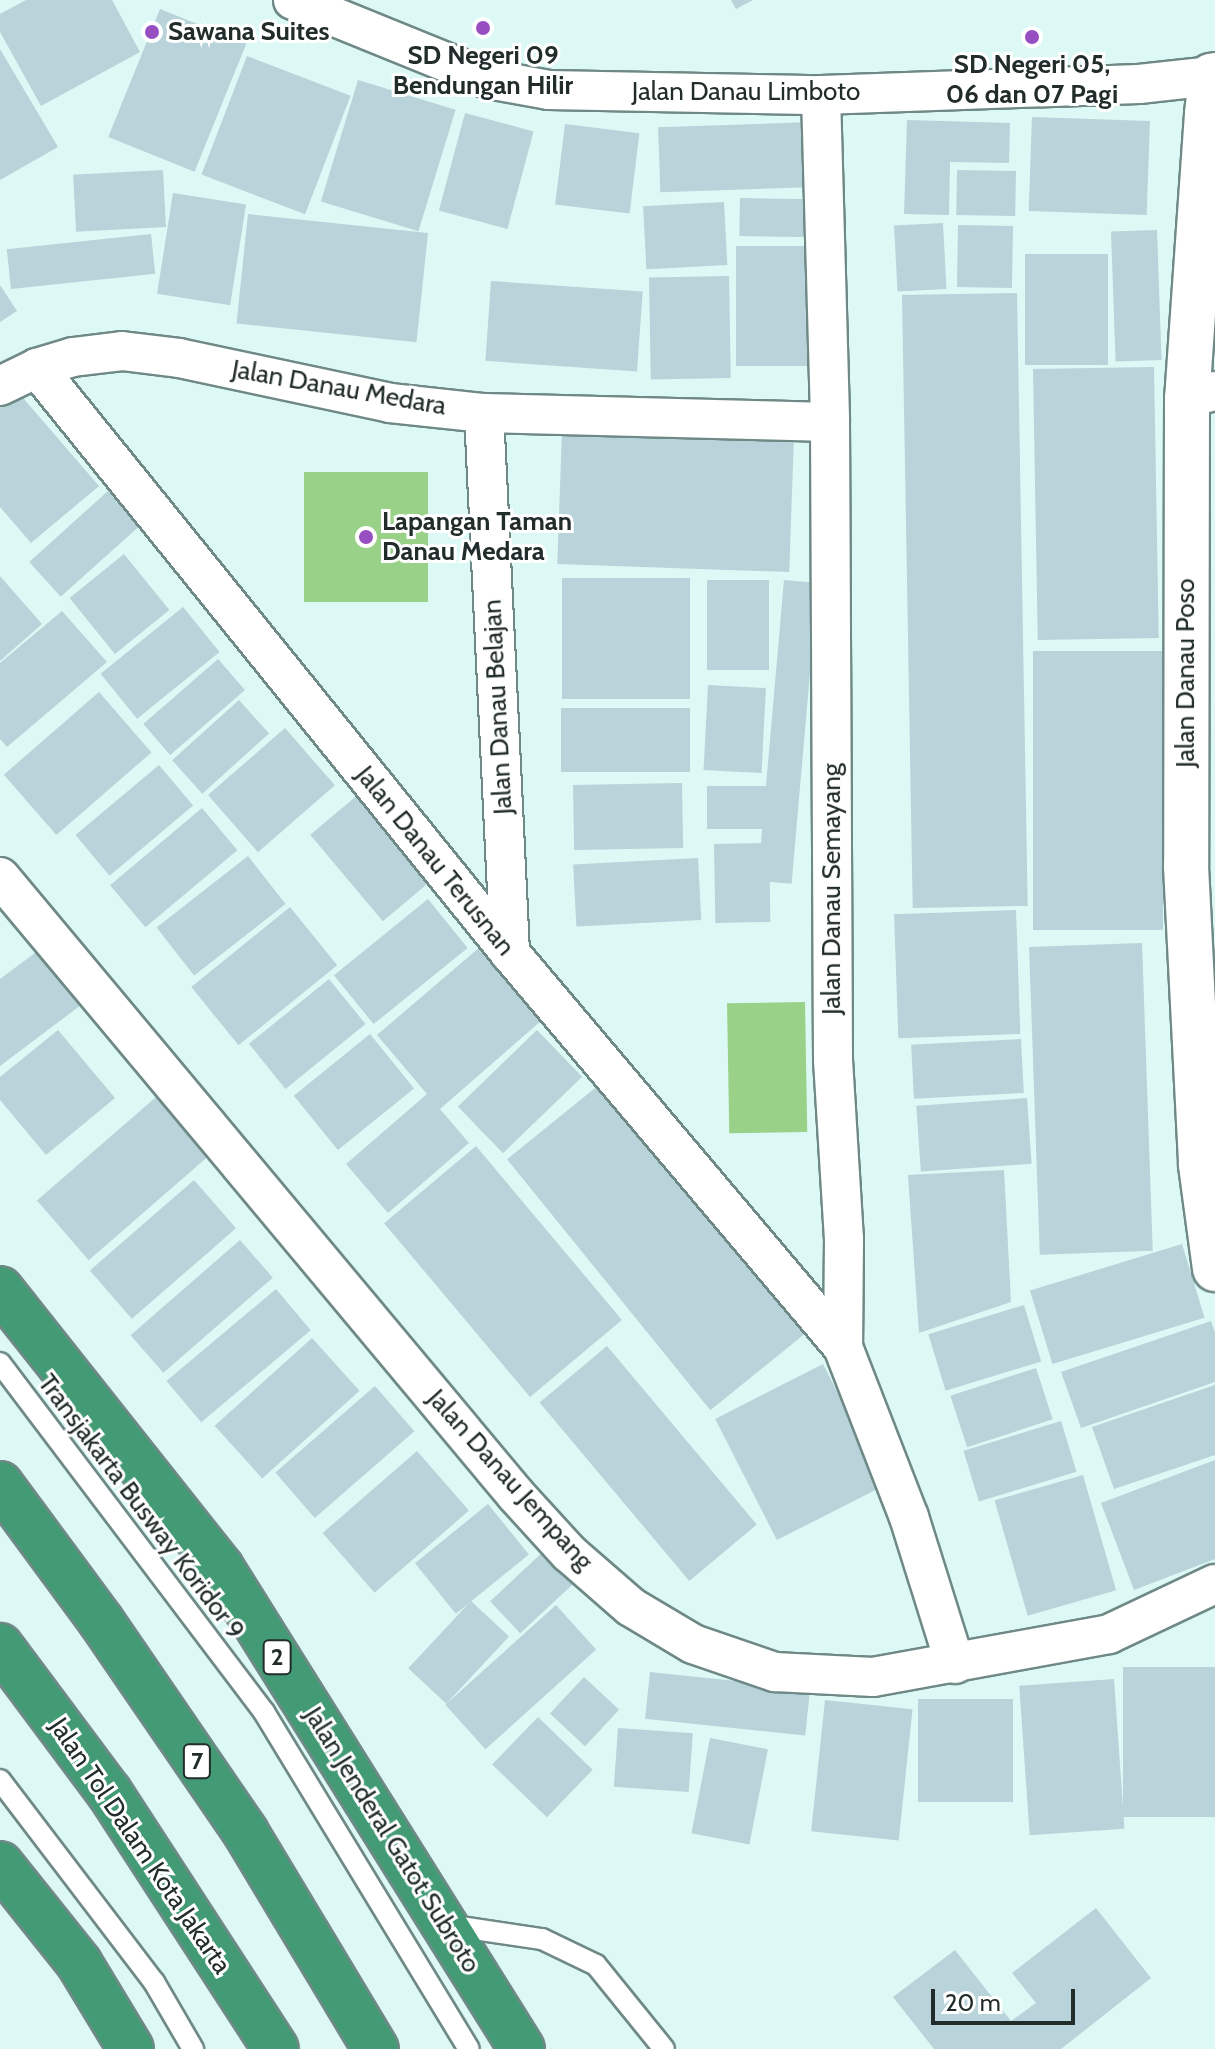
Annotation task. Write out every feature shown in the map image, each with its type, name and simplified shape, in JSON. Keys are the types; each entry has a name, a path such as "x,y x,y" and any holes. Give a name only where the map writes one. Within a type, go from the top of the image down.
{"highway":[{"name":"Jalan Jenderal Gatot Subroto","path":"0,1289 221,1568 522,2049"},
{"name":"7","path":"0,1484 101,1621 246,1833 376,2049"},
{"name":"Jalan Tol Dalam Kota Jakarta","path":"0,1646 109,1792 276,2049"},
{"path":"0,1864 79,1963 131,2049"}],"street":[{"name":"Jalan Danau Limboto","path":"293,0 488,79 549,90 821,95 1139,84 1213,76"},
{"name":"Jalan Danau Poso","path":"1213,76 1186,866 1201,1165 1215,1269"},
{"name":"Jalan Danau Semayang","path":"821,95 830,422 833,1060 844,1238 843,1347 909,1517 955,1664"},
{"name":"Jalan Danau Medara","path":"0,386 37,368 73,357 122,351 179,358 390,403 484,413 830,422"},
{"name":"Jalan Danau Terusnan","path":"37,368 510,953 843,1347"},
{"name":"Jalan Danau Belajan","path":"484,413 510,953"},
{"name":"Jalan Danau Jempang","path":"0,877 516,1495 569,1553 631,1607 693,1644 775,1672 873,1677 1109,1634 1215,1584"}],"lane":[{"name":"Transjakarta Busway Koridor 9","path":"0,1363 264,1712 469,2049"},
{"path":"0,1780 154,1982 193,2049"},
{"path":"446,1925 542,1939 596,1965 664,2049"}],"green space":[{"name":"Lapangan Taman Danau Medara","path":"304,472 428,472 428,602 304,602"},
{"path":"805,1002 807,1132 729,1133 727,1003"}],"building":[{"path":"26,0 112,0 140,52 41,106 0,32 0,14"},
{"path":"731,0 753,0 736,9"},
{"path":"160,9 246,44 195,172 108,137"},
{"path":"0,49 58,147 0,180"},
{"path":"247,56 351,96 305,214 201,175"},
{"path":"358,80 456,110 418,231 321,201"},
{"path":"465,113 534,131 507,229 439,211"},
{"path":"1032,117 1150,121 1147,215 1029,211"},
{"path":"907,120 1010,123 1009,163 950,162 949,215 904,214"},
{"path":"812,122 814,187 660,192 658,127"},
{"path":"565,124 639,133 630,214 555,204"},
{"path":"163,170 166,227 76,232 73,175"},
{"path":"957,170 1016,171 1015,216 956,215"},
{"path":"173,193 246,205 230,305 157,294"},
{"path":"740,198 818,199 817,237 739,236"},
{"path":"724,202 727,265 646,269 643,206"},
{"path":"248,214 428,233 417,342 237,323"},
{"path":"943,223 946,289 898,291 894,226"},
{"path":"958,225 1013,226 1012,288 957,287"},
{"path":"1157,230 1162,360 1116,362 1111,232"},
{"path":"151,234 155,274 11,289 7,249"},
{"path":"736,246 820,246 820,366 736,366"},
{"path":"1025,254 1108,254 1108,365 1025,365"},
{"path":"729,276 731,378 651,379 649,277"},
{"path":"491,281 643,292 637,371 485,361"},
{"path":"0,285 17,311 0,322"},
{"path":"1017,293 1028,906 913,908 902,295"},
{"path":"1154,367 1159,638 1038,640 1033,369"},
{"path":"18,392 99,486 31,543 0,507 0,407"},
{"path":"562,431 794,439 789,572 557,564"},
{"path":"108,491 139,526 61,597 29,562"},
{"path":"124,554 169,610 115,654 70,598"},
{"path":"0,576 42,624 0,661"},
{"path":"562,578 690,578 690,699 562,699"},
{"path":"707,580 769,580 769,670 707,670"},
{"path":"784,580 818,583 792,884 758,881"},
{"path":"183,607 220,652 137,719 101,674"},
{"path":"62,611 107,662 7,747 0,739 0,663"},
{"path":"1033,651 1163,651 1163,930 1033,930"},
{"path":"218,659 245,690 170,755 143,724"},
{"path":"708,685 766,688 761,773 704,770"},
{"path":"99,692 151,752 56,835 4,775"},
{"path":"239,700 269,733 202,794 172,760"},
{"path":"561,708 690,708 690,772 561,772"},
{"path":"285,728 335,785 258,852 208,795"},
{"path":"159,765 193,806 110,876 76,835"},
{"path":"682,783 683,848 574,850 573,785"},
{"path":"707,786 768,786 768,829 707,829"},
{"path":"360,793 433,880 383,921 310,835"},
{"path":"202,808 237,850 145,927 110,885"},
{"path":"769,843 770,922 715,923 714,844"},
{"path":"248,856 286,904 194,975 157,927"},
{"path":"698,858 701,920 576,926 573,865"},
{"path":"428,899 468,948 374,1024 334,975"},
{"path":"290,907 337,965 239,1045 191,987"},
{"path":"1016,910 1020,1034 898,1038 894,914"},
{"path":"487,941 550,1013 440,1109 469,1143 388,1213 346,1164 427,1094 377,1035"},
{"path":"1142,943 1153,1251 1040,1255 1029,947"},
{"path":"47,944 89,999 0,1066 0,979"},
{"path":"329,979 366,1024 285,1089 249,1044"},
{"path":"58,1030 115,1098 46,1155 0,1100 0,1077"},
{"path":"537,1030 582,1077 503,1153 458,1106"},
{"path":"370,1034 414,1088 338,1150 294,1096"},
{"path":"1021,1039 1024,1093 914,1099 911,1045"},
{"path":"605,1080 808,1331 710,1410 507,1159"},
{"path":"163,1091 215,1151 89,1260 37,1201"},
{"path":"1027,1098 1032,1164 921,1172 916,1106"},
{"path":"476,1146 622,1320 530,1397 384,1223"},
{"path":"1004,1170 1011,1302 919,1333 908,1175"},
{"path":"194,1180 236,1228 132,1319 90,1271"},
{"path":"240,1240 273,1278 163,1373 131,1335"},
{"path":"1182,1244 1205,1318 1052,1364 1030,1290"},
{"path":"276,1289 311,1330 201,1422 166,1381"},
{"path":"1024,1305 1041,1361 946,1391 928,1334"},
{"path":"1211,1321 1215,1333 1215,1382 1081,1428 1061,1372"},
{"path":"312,1338 360,1391 262,1478 215,1426"},
{"path":"607,1346 757,1524 689,1581 540,1403"},
{"path":"823,1364 885,1485 777,1540 715,1419"},
{"path":"1036,1368 1053,1419 967,1447 950,1396"},
{"path":"1215,1385 1215,1455 1114,1489 1092,1427"},
{"path":"375,1386 414,1431 315,1518 275,1473"},
{"path":"1061,1421 1076,1472 979,1502 963,1451"},
{"path":"417,1451 469,1511 374,1593 323,1533"},
{"path":"1215,1460 1215,1559 1134,1590 1101,1503"},
{"path":"1083,1475 1116,1590 1028,1616 995,1500"},
{"path":"488,1504 529,1555 456,1614 415,1563"},
{"path":"545,1550 575,1582 520,1633 490,1601"},
{"path":"471,1601 509,1636 446,1704 408,1668"},
{"path":"556,1605 596,1650 485,1749 445,1705"},
{"path":"1123,1667 1215,1667 1215,1817 1123,1817"},
{"path":"650,1672 810,1689 805,1736 645,1719"},
{"path":"584,1677 619,1710 585,1746 550,1714"},
{"path":"1114,1679 1124,1829 1030,1835 1019,1686"},
{"path":"918,1699 1013,1699 1013,1802 918,1802"},
{"path":"825,1700 913,1709 899,1840 811,1831"},
{"path":"538,1717 593,1770 547,1817 492,1764"},
{"path":"618,1728 693,1733 689,1792 614,1787"},
{"path":"710,1738 768,1749 749,1844 691,1833"},
{"path":"1096,1908 1151,1978 1061,2049 934,2049 893,1997 955,1950 1011,2021 1036,2003 1012,1973"}],"place":[{"name":"SD Negeri 09 Bendungan Hilir","path":"483,28"},
{"name":"Sawana Suites","path":"152,32"},
{"name":"SD Negeri 05, 06 dan 07 Pagi","path":"1032,37"},
{"name":"Lapangan Taman Danau Medara","path":"366,537"}]}
